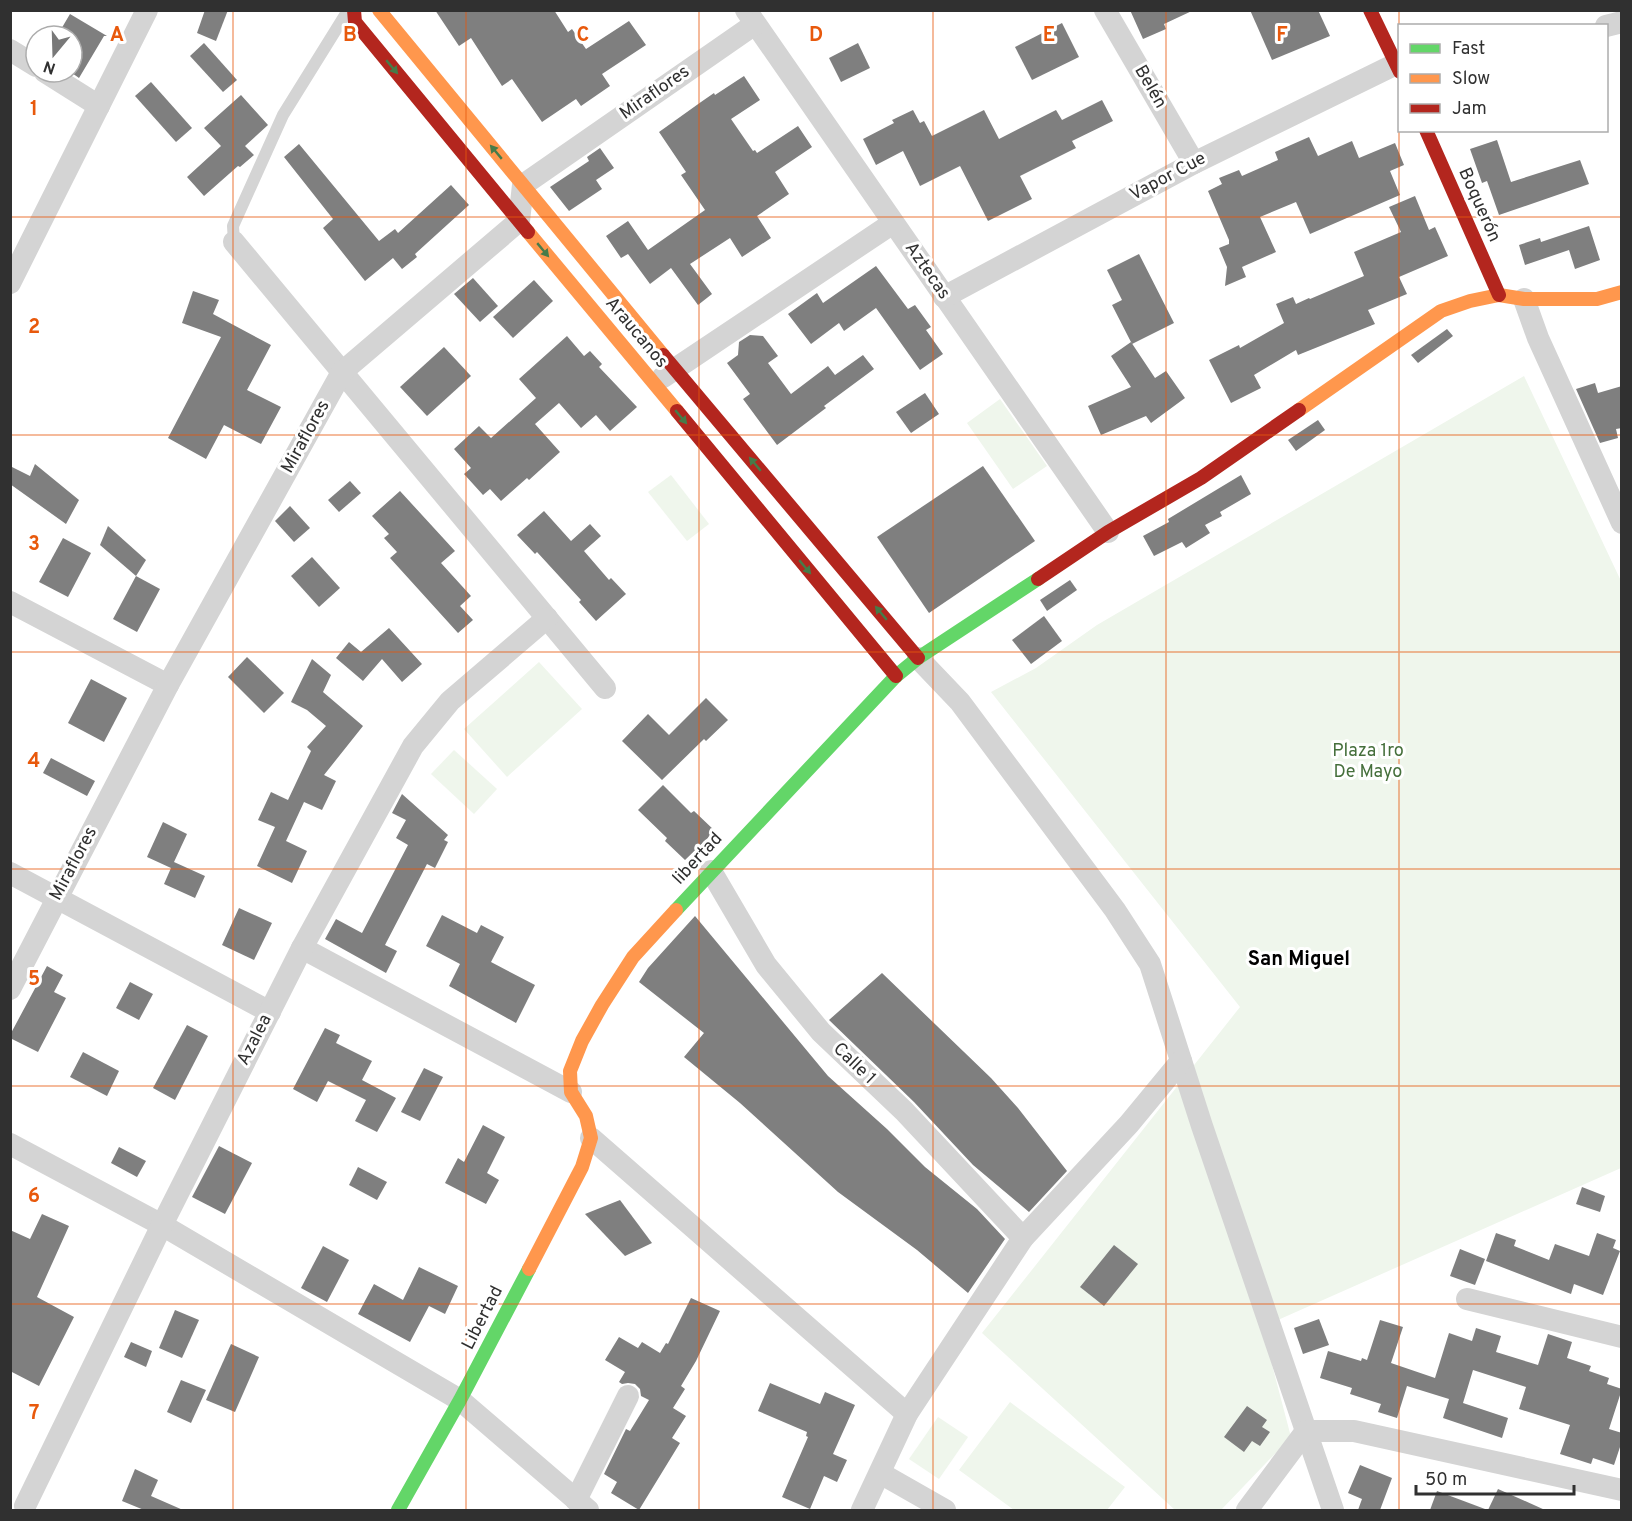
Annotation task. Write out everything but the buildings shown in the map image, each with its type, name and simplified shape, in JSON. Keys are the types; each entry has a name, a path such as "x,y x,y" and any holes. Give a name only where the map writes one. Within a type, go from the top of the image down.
{"street":[{"path":"10,283 147,10"},
{"name":"Araucanos","path":"354,10 355,22 896,676"},
{"name":"Araucanos","path":"379,10 674,368 918,658"},
{"name":"Belén","path":"1105,10 1194,163"},
{"path":"1370,10 1398,68"},
{"name":"Miraflores","path":"523,185 751,17"},
{"name":"Aztecas","path":"751,17 1108,532"},
{"path":"10,50 24,59"},
{"name":"Vapor Cue","path":"944,297 1194,163 1398,68"},
{"path":"64,84 99,106"},
{"name":"Boquerón","path":"1427,132 1499,295"},
{"path":"519,221 523,185"},
{"name":"Miraflores","path":"10,989 168,685 342,372 519,221"},
{"path":"654,384 674,368 893,223"},
{"path":"234,242 606,688"},
{"path":"1499,295 1524,299 1597,299 1622,292"},
{"name":"libertad","path":"571,1092 570,1071 582,1041 633,957 711,871 896,676 918,658 1108,532 1201,478 1441,311 1470,301 1499,295"},
{"path":"1524,299 1538,338 1613,488 1622,523"},
{"path":"10,602 168,685"},
{"name":"Azalea","path":"22,1503 302,948 413,746 450,701 547,618"},
{"path":"918,658 960,702 1115,910 1150,964 1333,1510"},
{"name":"Calle 1","path":"711,871 766,965 821,1032 903,1111 1023,1238"},
{"path":"10,873 270,1012"},
{"path":"302,948 571,1092 585,1116 591,1138 907,1414"},
{"path":"862,1510 907,1414 1023,1238 1129,1124 1181,1061"},
{"name":"Libertad","path":"398,1510 460,1401 582,1167 591,1138"},
{"path":"10,1144 162,1225 460,1401 582,1505 628,1396"},
{"path":"1467,1299 1622,1336"},
{"path":"1306,1431 1354,1431 1622,1490"},
{"path":"1247,1510 1306,1431"},
{"path":"880,1473 945,1510"}],"lane":[{"path":"234,242 233,226 283,115 347,10"}],"green space":[{"name":"Plaza 1ro De Mayo","path":"1524,376 1621,581 1621,1168 1262,1327 1291,1437 1221,1510 1175,1510 982,1333 1240,1007 991,692 1036,668 1097,625"},
{"path":"1000,399 1047,466 1013,489 967,423"},
{"path":"671,475 709,524 687,541 648,492"},
{"path":"539,662 582,709 507,777 464,729"},
{"path":"454,750 497,789 474,814 431,774"},
{"path":"1010,1402 1125,1487 1107,1510 1014,1510 959,1470"},
{"path":"938,1417 968,1437 939,1479 909,1459"}],"traffic: fast":[{"path":"676,910 896,676 918,658 1038,579"},
{"path":"398,1510 460,1400 529,1269"}],"traffic: slow":[{"path":"379,10 663,355"},
{"path":"528,232 677,411"},
{"path":"1299,410 1441,311 1470,301 1499,295 1524,299 1597,299 1622,292"},
{"path":"529,1269 582,1167 591,1138 586,1116 571,1092 570,1071 582,1041 633,957 676,910"}],"traffic: jam":[{"path":"354,10 355,22 528,232"},
{"path":"1370,10 1398,68"},
{"path":"1427,132 1499,295"},
{"path":"663,355 918,658"},
{"path":"1038,579 1108,532 1201,478 1299,410"},
{"path":"677,411 896,676"}],"district":[{"name":"San Miguel","path":"1299,960"}]}
